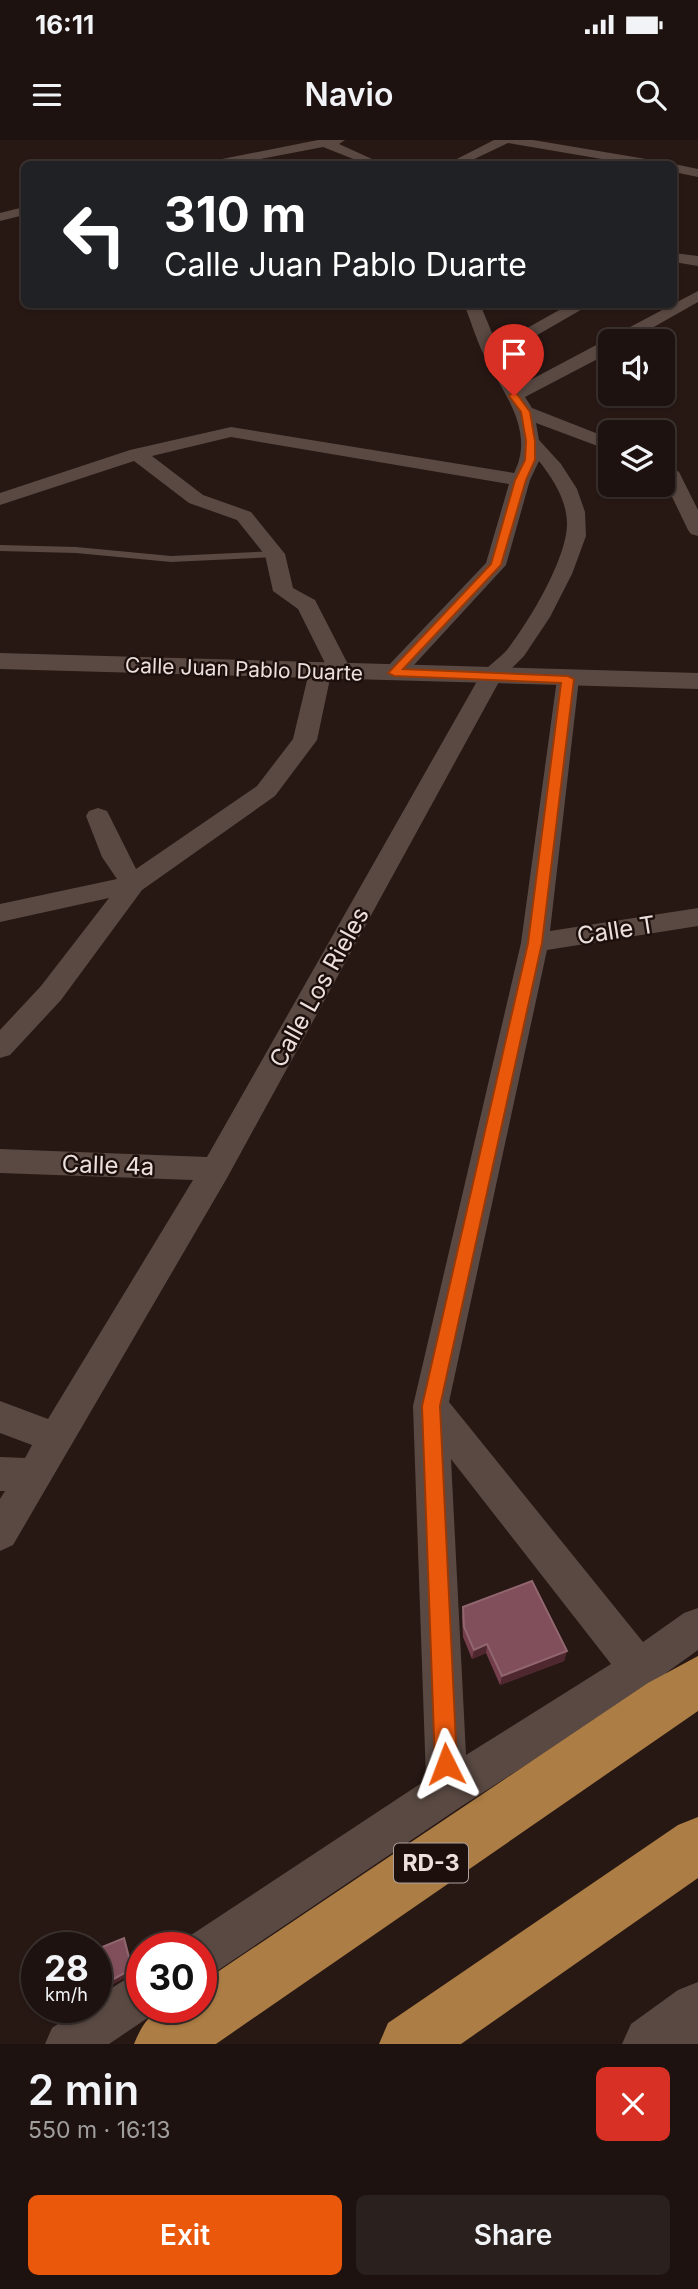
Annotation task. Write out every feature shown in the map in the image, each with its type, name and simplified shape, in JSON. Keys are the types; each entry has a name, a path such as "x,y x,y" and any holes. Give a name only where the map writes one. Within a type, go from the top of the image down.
{"highway":[{"name":"RD-3","path":"164,2044 668,1684"},
{"path":"409,2044 698,1845"}],"street":[{"path":"461,161 507,140 630,161"},
{"path":"584,161 614,140"},
{"path":"233,161 333,142 370,161"},
{"path":"677,169 698,173"},
{"path":"0,217 21,212"},
{"path":"677,258 698,261"},
{"path":"677,308 698,296"},
{"path":"394,673 496,565 520,480 530,460 530,441 520,404 492,354 474,308"},
{"path":"492,354 576,308"},
{"path":"639,329 676,308"},
{"path":"520,404 598,353"},
{"path":"520,404 598,440"},
{"path":"0,499 137,454 237,432 520,480"},
{"name":"Calle Los Rieles","path":"0,1533 17,1475 56,1438 216,1169 400,844 491,676 509,661 533,626 576,543 578,523 566,485 555,466 530,441"},
{"path":"0,1048 51,993 133,884 266,791 305,740 330,672 307,605 283,590 275,554 244,516 196,499 137,454"},
{"path":"675,473 698,482"},
{"path":"675,479 691,496 698,530"},
{"name":"Calle Juan Pablo Duarte","path":"0,661 698,681"},
{"path":"447,1791 431,1406 535,943 568,679"},
{"path":"98,816 115,857 133,884"},
{"path":"0,913 133,884"},
{"name":"Calle T","path":"535,943 698,916"},
{"name":"Calle 4a","path":"0,1161 216,1169"},
{"path":"431,1406 668,1684"},
{"path":"0,1417 56,1438"},
{"path":"217,1944 447,1791 668,1684 698,1627"},
{"path":"68,2044 126,2006"},
{"path":"651,2044 698,2010"}],"lane":[{"path":"314,140 333,142"},
{"path":"0,548 76,550 159,559 275,554"}],"building":[{"path":"532,1581 567,1651 502,1676 487,1644 474,1650 464,1627 463,1607"},
{"path":"124,1938 126,1972 112,1980 112,1943"}],"route":[{"path":"446,1764 431,1406 535,943 568,679 394,673 496,565 520,480 530,460 525,412 514,396"}]}
